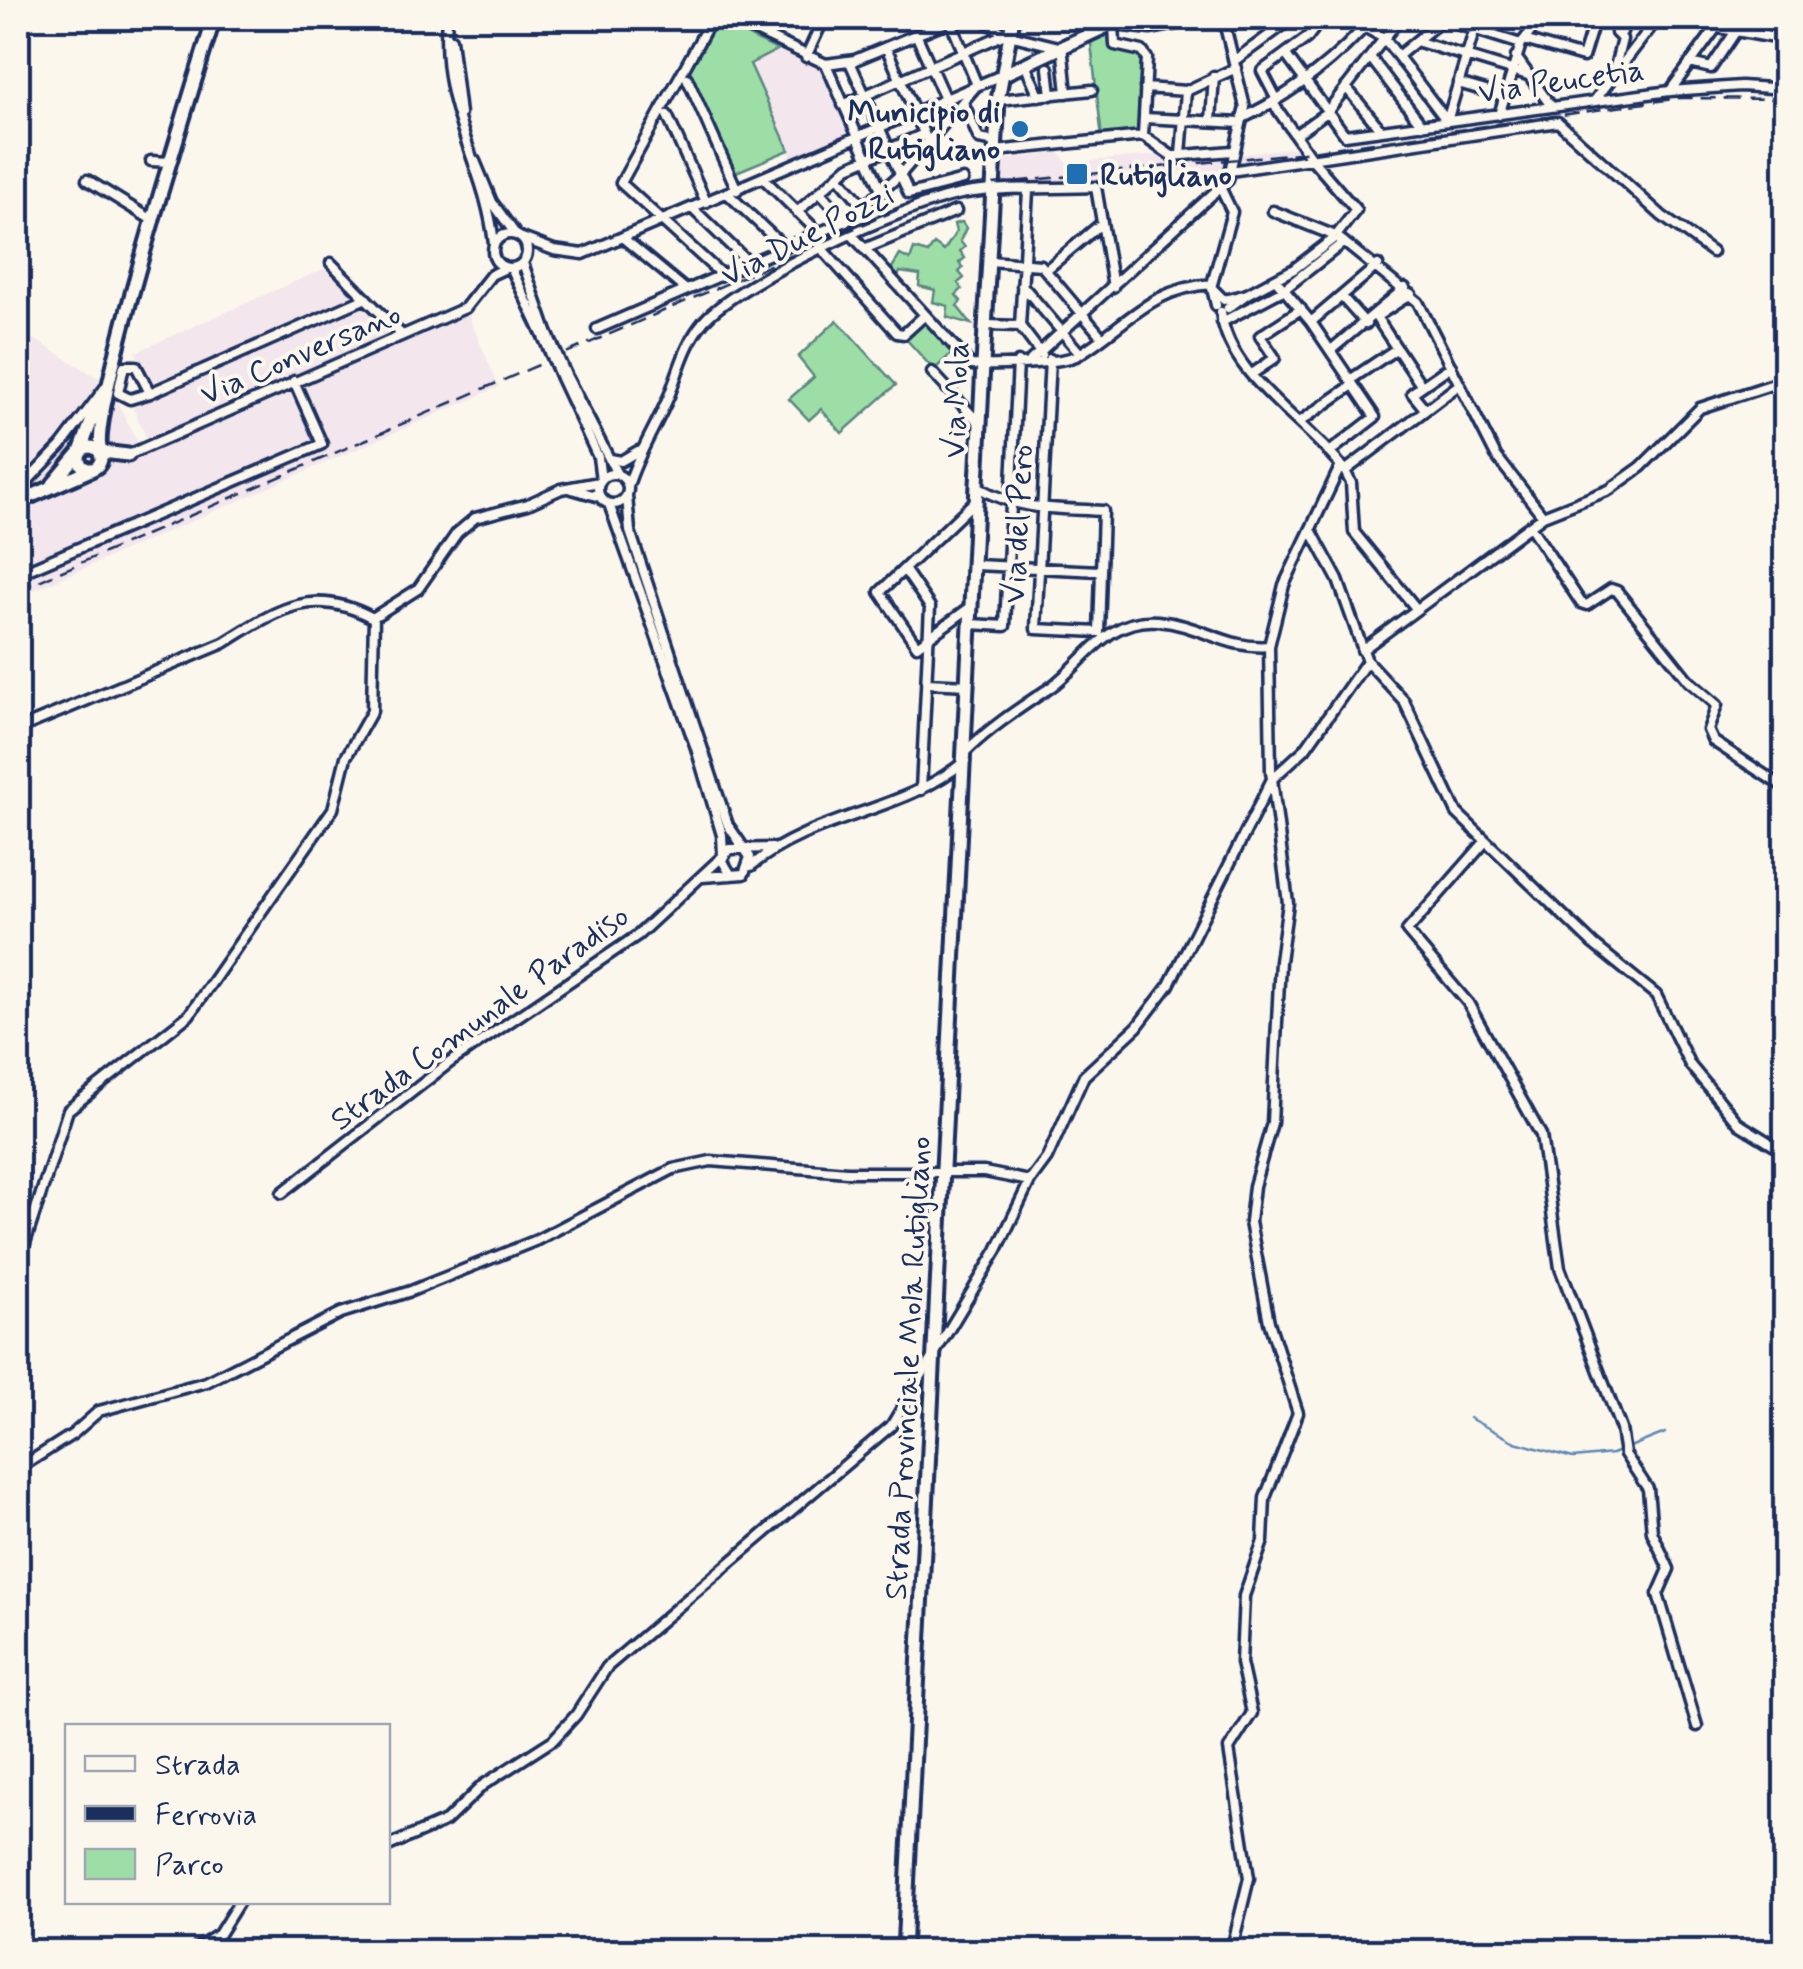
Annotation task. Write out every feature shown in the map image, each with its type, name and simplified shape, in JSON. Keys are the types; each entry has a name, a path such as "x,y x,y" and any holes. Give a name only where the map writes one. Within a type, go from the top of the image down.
{"main road":[{"path":"93,469 102,458 97,435 108,384 214,18"},
{"name":"Via Mola","path":"963,787 998,100 1013,18"},
{"path":"1002,75 1114,23 1151,28 1199,18"},
{"path":"41,492 68,471 80,452 108,384"},
{"path":"80,452 88,446 112,456 128,455"},
{"path":"80,452 80,464 93,469"},
{"path":"18,502 128,455"},
{"name":"Strada Provinciale Mola Rutigliano","path":"904,1952 963,787"}],"street":[{"path":"450,18 452,73 463,126 492,202 527,248 524,261 544,333"},
{"path":"450,18 452,103 488,209 495,259 508,268 544,333 598,456 600,497"},
{"path":"712,18 621,183 722,274"},
{"path":"728,18 826,64 850,62 950,20 991,20 1008,34 1060,46 1066,93"},
{"path":"806,57 824,18"},
{"path":"922,18 920,32 944,99"},
{"path":"1045,357 1062,332 1221,189 1230,171 1232,151 1243,120 1223,18"},
{"path":"1145,88 1186,91 1235,65 1292,18"},
{"path":"1222,310 1283,290 1338,237 1356,210 1295,136 1262,71 1307,38 1322,18"},
{"path":"1348,18 1384,38 1448,121"},
{"path":"1144,118 1243,120 1303,80 1372,18"},
{"path":"1295,136 1327,112 1400,18"},
{"path":"1398,56 1440,18 1583,57 1594,18"},
{"path":"1448,121 1478,18"},
{"path":"1498,115 1522,42 1541,18"},
{"path":"1613,77 1622,38 1619,32 1626,18"},
{"path":"1595,100 1661,18 1786,40"},
{"path":"1747,33 1750,18"},
{"path":"950,20 977,85"},
{"path":"1114,23 1115,46 1146,54 1143,136"},
{"path":"1670,90 1716,28"},
{"path":"1690,64 1711,68 1736,31"},
{"path":"842,105 1008,34"},
{"path":"1416,41 1528,75"},
{"path":"886,47 926,138"},
{"path":"1286,55 1327,112"},
{"path":"1370,56 1422,125"},
{"path":"1516,58 1551,106"},
{"path":"850,62 909,194 963,180"},
{"path":"826,64 882,192"},
{"path":"1025,64 1039,96"},
{"path":"1048,68 1051,94"},
{"path":"483,286 493,247 503,235 583,254 1002,75"},
{"path":"1211,121 1214,76"},
{"path":"688,78 732,192 784,248"},
{"path":"1458,84 1503,96"},
{"path":"597,329 846,221 900,175 926,138 977,85"},
{"name":"Via Peucetia","path":"1327,112 1345,135 1670,90 1741,86 1786,89"},
{"path":"1346,87 1381,130"},
{"path":"998,100 1092,90"},
{"path":"1181,155 1186,91"},
{"path":"962,102 979,140 996,146 1143,136 1170,155 1232,151"},
{"path":"667,115 706,202"},
{"path":"1230,171 1558,122 1668,220 1712,252"},
{"path":"797,212 838,176 866,159 926,138"},
{"path":"150,160 172,162"},
{"path":"838,176 864,207"},
{"path":"763,178 819,233"},
{"path":"86,180 154,221"},
{"name":"Via Due Pozzi","path":"627,491 639,452 668,397 685,351 704,320 762,278 917,208 968,193 1096,187 1102,222"},
{"path":"1221,189 1233,205 1212,286 1222,310 1227,342 1252,374 1343,468 1351,484 1354,532 1415,607"},
{"path":"1028,191 1020,326 1045,357"},
{"path":"820,192 846,221"},
{"path":"968,193 980,198 992,212"},
{"path":"692,208 749,263"},
{"path":"864,249 956,210"},
{"path":"1273,211 1338,237 1408,291 1436,328 1500,462 1543,516"},
{"path":"1102,222 1113,287"},
{"path":"1046,270 1102,222"},
{"path":"853,236 971,365 1080,353 1132,311 1184,287 1212,286"},
{"path":"1222,310 1276,280 1338,237"},
{"path":"623,238 686,290"},
{"path":"508,268 554,250"},
{"path":"822,250 898,333 904,334 925,315"},
{"path":"989,261 1041,265 1101,336"},
{"path":"330,263 402,335"},
{"path":"1312,322 1378,265"},
{"name":"Via Conversano","path":"128,455 466,308 483,286 508,268"},
{"path":"1276,280 1312,322 1375,417 1330,451"},
{"path":"1022,285 1080,353"},
{"path":"1331,350 1408,291"},
{"path":"1342,297 1366,324"},
{"path":"150,393 136,366 124,366 120,397 150,393 366,298"},
{"path":"1252,374 1275,358 1260,336 1300,309"},
{"path":"1376,317 1422,386"},
{"path":"986,326 1020,326"},
{"path":"1301,421 1396,349"},
{"name":"Via del Pero","path":"1045,357 1036,629 1099,632 1100,570"},
{"path":"972,624 1005,626 1018,362"},
{"path":"1425,409 1412,393 1452,366"},
{"path":"932,372 981,425"},
{"path":"563,377 627,491 630,531 658,618 728,825 750,867"},
{"path":"1362,650 1415,607 1470,574 1543,516 1609,490 1645,463 1704,405 1786,380"},
{"path":"18,574 322,444 294,381"},
{"path":"18,490 61,446 108,384"},
{"path":"1232,1952 1249,1885 1230,1748 1252,1709 1241,1664 1244,1596 1264,1541 1265,1498 1298,1413 1268,1322 1250,1222 1254,1186 1272,1123 1280,961 1288,903 1272,779 1269,646 1280,593 1343,468 1460,384"},
{"path":"608,459 621,461 639,452"},
{"name":"Via Due Pozzi","path":"617,474 639,452"},
{"path":"373,618 418,589 457,532 475,518 617,474"},
{"path":"568,488 600,497 609,504 696,748 722,834 722,865 730,875"},
{"path":"609,504 620,503 627,491"},
{"path":"972,606 918,646 880,592 979,493 1011,506 1102,511 1100,570 975,565"},
{"path":"1530,526 1581,603 1587,605 1611,589 1616,591 1689,681 1717,706 1708,730 1712,741 1786,789"},
{"path":"1311,530 1318,536 1338,580 1367,661 1401,696 1450,803 1484,843 1593,944 1656,995 1690,1065 1739,1124 1786,1153"},
{"path":"904,568 930,607 921,790"},
{"path":"18,729 224,643 255,624 308,601 332,601 373,618"},
{"path":"18,1265 68,1110 189,1014 333,809 346,758 372,711 373,618"},
{"path":"702,877 744,874 772,848 844,816 921,790 965,757 1004,716 1053,685 1115,630 1156,621 1206,630 1244,648 1269,646"},
{"path":"390,1845 446,1821 484,1785 553,1740 576,1714 607,1667 883,1434 935,1360 998,1250 1030,1181 1048,1158 1084,1076 1136,1028 1176,974 1272,779 1305,749 1367,661"},
{"path":"927,682 968,684"},
{"path":"1484,843 1407,931 1462,994 1542,1135 1560,1268 1621,1429 1625,1454 1648,1488 1652,1532 1669,1569 1658,1594 1697,1726"},
{"path":"723,856 734,848 772,848"},
{"name":"Strada Comunale Paradiso","path":"282,1194 464,1052 638,935 723,856"},
{"path":"18,1469 73,1434 98,1410 206,1382 341,1314 411,1291 537,1240 673,1168 711,1161 848,1172 994,1173 1030,1181"},
{"path":"191,1952 219,1934 238,1904"}],"shaded area":[{"path":"777,50 823,68 854,135 793,161 750,64"},
{"path":"1311,145 1316,153 1226,166 1226,172 1204,175 1004,191 958,188 1000,180 1001,160 1059,153 1068,163 1166,154 1237,155"},
{"path":"330,266 358,298 151,388 136,352"},
{"path":"363,303 393,335 149,443 132,406"},
{"path":"465,308 499,387 18,597 18,354 34,339 108,384 141,449"}],"green space":[{"path":"718,21 777,50 750,64 789,150 734,173 690,71"},
{"path":"1107,29 1110,47 1143,56 1139,134 1102,138 1090,35"},
{"path":"962,222 966,228 960,241 965,247 960,251 965,258 959,263 963,268 959,272 964,278 958,283 962,289 956,295 961,301 957,306 971,324 947,317 948,306 933,302 935,290 919,286 920,275 900,272 897,279 890,271 900,255 910,260 914,249 928,253 934,244 944,251 956,232 954,224"},
{"path":"837,320 896,385 842,433 821,409 809,420 789,399 814,377 798,357"},
{"path":"926,322 953,352 934,370 907,340"}],"waterway":[{"path":"1469,1418 1515,1442 1573,1458 1612,1454 1665,1433"}],"railway":[{"path":"18,590 934,194 973,186 1297,153 1680,98 1786,99"}],"place":[{"name":"Municipio di Rutigliano","path":"1020,129"},
{"name":"Rutigliano","path":"1077,174"}]}
